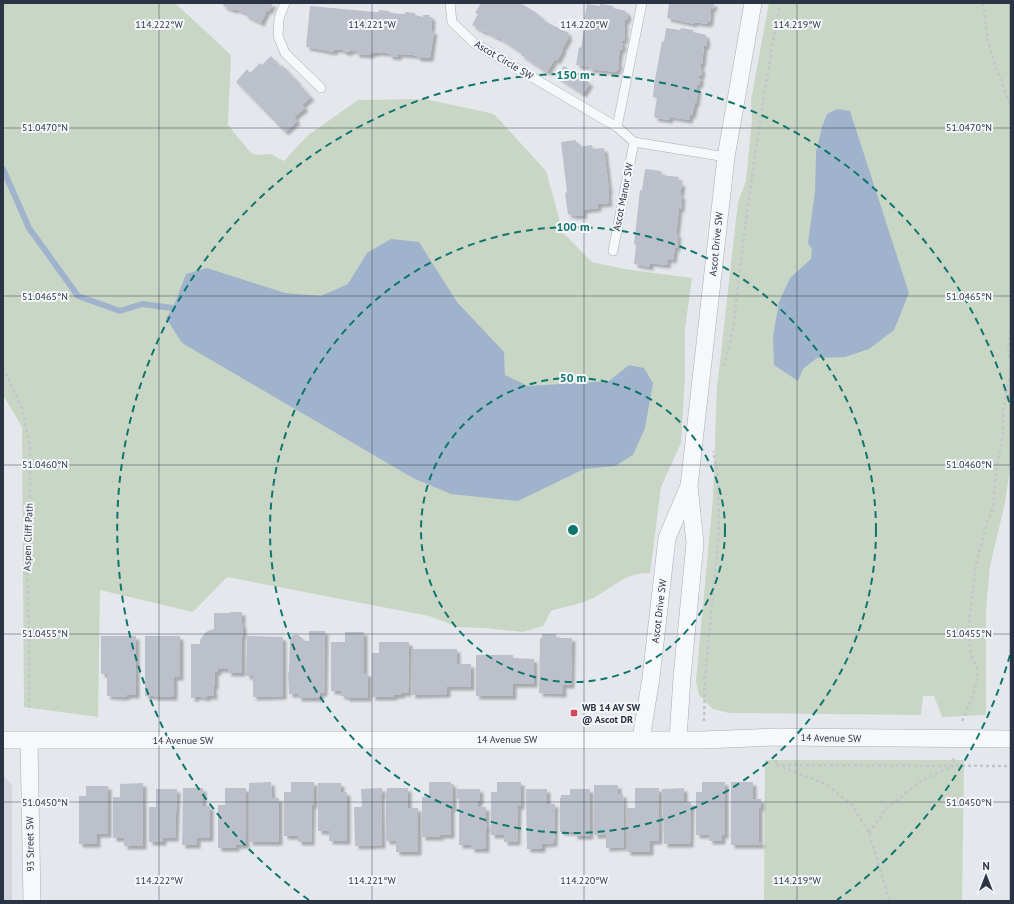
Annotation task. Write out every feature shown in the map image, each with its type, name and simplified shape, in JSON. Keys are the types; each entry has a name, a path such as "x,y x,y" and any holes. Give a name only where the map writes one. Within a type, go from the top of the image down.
{"street":[{"name":"Ascot Drive SW","path":"678,739 682,676 695,543 689,486 726,157 753,3"},
{"name":"Ascot Drive SW","path":"641,739 651,678 667,538 689,486"},
{"name":"14 Avenue SW","path":"3,740 703,740 774,737 1011,739"},
{"name":"93 Street SW","path":"29,740 32,901"}],"lane":[{"path":"285,3 279,18 278,36 280,42 285,53 321,88"},
{"name":"Ascot Circle SW","path":"450,3 452,22 474,43 617,127 634,142"},
{"path":"617,127 642,3"},
{"path":"634,142 726,157"},
{"name":"Ascot Manor SW","path":"613,251 634,142"}],"path":[{"path":"722,368 733,330 752,175 763,99 780,3"},
{"path":"983,3 988,41 993,59 1011,107"},
{"path":"954,739 973,696 977,677 977,668 971,654 968,630 976,566 987,522 993,508 996,470 1003,433 1003,412 1011,368 1008,348 1011,325"},
{"name":"Aspen Cliff Path","path":"3,368 22,408 30,447 30,528 27,571 29,711"},
{"path":"703,740 705,677 719,532 718,476 712,447"},
{"path":"774,737 776,765"},
{"path":"776,765 1011,766"},
{"path":"776,765 826,784 852,805 869,833 885,885 888,901"},
{"path":"869,833 885,810 922,780 953,766"}],"shaded area":[{"path":"3,775 12,786 12,901 3,901"}],"green space":[{"path":"3,3 175,3 231,55 228,125 250,152 256,155 271,154 284,161 307,136 358,100 425,99 494,114 546,171 559,218 561,231 592,262 624,269 692,278 685,329 685,376 681,443 661,487 650,573 641,573 625,578 591,599 551,611 543,626 523,632 458,627 429,616 227,577 193,612 100,590 98,717 24,707 22,427 3,395"},
{"path":"769,3 1011,3 1011,459 1005,503 990,566 986,609 986,715 942,717 934,696 923,696 921,715 729,713 713,709 699,695 696,681 713,498 717,388 738,202 746,181 752,120 751,100"},
{"path":"765,760 964,760 962,901 764,901"}],"water":[{"path":"837,109 850,111 909,293 894,330 869,349 845,357 817,358 803,369 798,381 774,365 773,336 779,302 790,278 811,259 812,249 808,243 815,191 816,152 827,114"},
{"path":"391,239 419,242 457,302 504,352 505,375 528,386 609,381 629,365 644,368 653,383 645,428 633,455 615,466 584,469 518,501 451,494 413,478 182,343 166,318 173,308 186,274 207,268 285,293 321,296 348,284 367,253"}],"building":[{"path":"220,3 273,3 269,11 267,10 261,23 245,15 245,13 223,6 224,5"},
{"path":"481,3 520,3 537,13 545,20 544,21 569,33 567,35 569,37 557,61 555,59 547,72 521,55 522,53 498,37 497,38 485,31 484,32 472,25 478,14 475,13"},
{"path":"669,3 714,3 713,9 711,8 710,22 708,22 708,24 694,22 694,24 667,18"},
{"path":"587,4 614,6 613,8 626,11 626,13 628,13 624,26 624,41 622,40 621,43 623,43 622,50 620,49 618,70 617,69 616,72 589,69 590,67 576,65 579,47 581,48"},
{"path":"310,6 376,12 379,12 379,10 402,14 405,14 405,12 415,13 415,15 423,17 423,15 430,15 429,17 432,17 431,31 434,31 430,58 417,58 417,56 413,55 401,54 398,55 398,57 389,56 389,54 386,53 376,52 371,53 371,55 356,54 356,51 350,50 350,52 343,52 343,50 336,49 334,52 306,47"},
{"path":"666,28 693,30 693,32 706,35 707,39 706,46 704,46 702,64 700,68 702,68 701,76 699,76 699,78 701,78 696,89 698,89 696,103 689,120 670,117 669,120 655,118 654,116 657,98 653,97 654,85 662,41 664,42"},
{"path":"271,56 281,67 282,65 311,97 302,105 305,108 294,117 297,121 285,132 236,82 247,69 250,73 260,63 262,65"},
{"path":"564,66 590,83 583,94 557,77"},
{"path":"576,140 576,142 578,142 578,147 592,145 593,149 604,148 609,203 598,204 598,208 583,210 584,215 572,216 572,214 568,215 561,142"},
{"path":"645,170 660,171 662,172 661,175 679,177 678,182 682,183 680,195 682,196 681,209 679,208 676,234 678,234 677,248 675,247 673,260 668,259 667,265 650,263 650,267 634,264 636,245 634,244 640,190 642,190"},
{"path":"242,612 242,673 228,673 228,669 218,669 218,672 215,672 215,686 213,686 214,696 207,696 207,698 196,696 196,698 191,698 191,644 200,644 200,640 205,633 214,629 214,613"},
{"path":"309,631 325,631 324,693 320,693 320,698 298,698 298,694 289,694 288,672 290,638 293,635 298,635 302,638 302,641 309,641"},
{"path":"345,632 364,632 364,673 368,673 368,698 346,698 346,696 341,696 341,691 331,691 331,642 345,642"},
{"path":"542,634 556,634 556,638 572,638 571,685 563,685 563,694 539,693 540,638 542,638"},
{"path":"101,636 136,636 136,695 127,695 122,697 107,696 107,674 101,674"},
{"path":"145,636 180,636 180,677 174,677 174,697 145,696"},
{"path":"247,636 283,637 283,696 253,697 253,676 246,676"},
{"path":"379,642 409,642 408,693 394,695 394,697 372,697 372,653 379,653"},
{"path":"412,649 457,649 457,664 471,664 471,687 447,687 447,694 412,695"},
{"path":"476,655 513,655 513,658 534,659 534,684 513,684 513,696 476,696"},
{"path":"271,782 272,798 279,798 279,842 249,842 249,783"},
{"path":"291,782 314,782 311,842 298,842 298,836 284,836 284,792 291,792"},
{"path":"429,782 451,782 451,784 453,784 451,835 440,835 440,837 422,837 422,797 429,797"},
{"path":"497,782 521,782 521,806 518,806 517,842 504,842 504,835 491,835 491,792 497,792"},
{"path":"702,782 725,782 725,835 722,835 722,841 709,841 709,835 696,835 696,792 702,792"},
{"path":"731,782 753,782 753,799 761,799 761,808 759,808 759,842 761,842 761,845 731,845"},
{"path":"143,783 143,846 124,846 124,838 113,838 113,797 120,797 120,784"},
{"path":"318,783 341,783 341,792 347,792 347,841 329,841 329,831 318,831"},
{"path":"594,785 618,785 618,794 623,794 624,847 606,848 606,835 594,835"},
{"path":"86,786 108,786 108,834 97,834 97,844 79,844 79,796 86,796"},
{"path":"183,788 203,788 203,806 210,806 210,838 197,838 197,845 182,845"},
{"path":"225,788 246,788 246,845 236,845 236,848 218,848 218,805 225,805"},
{"path":"382,788 382,845 355,846 354,807 362,807 361,789"},
{"path":"387,788 408,788 408,808 418,808 418,852 396,852 396,841 386,841"},
{"path":"635,788 659,788 659,841 650,841 650,852 627,852 627,808 635,808"},
{"path":"684,788 684,803 691,802 690,844 664,844 662,789"},
{"path":"156,789 177,789 175,838 163,838 163,842 149,842 149,807 156,807"},
{"path":"457,789 480,789 480,801 478,801 478,807 486,807 486,849 471,849 471,845 459,845 459,799 457,799"},
{"path":"526,789 547,789 547,804 555,804 554,843 542,844 542,849 527,849"},
{"path":"570,789 590,789 590,836 574,836 574,832 560,832 560,798 561,795 570,795"}],"waterway":[{"path":"3,169 29,228 78,296 120,311 142,304 173,308"}],"place":[{"name":"WB 14 AV SW @ Ascot DR","path":"574,713"}]}
